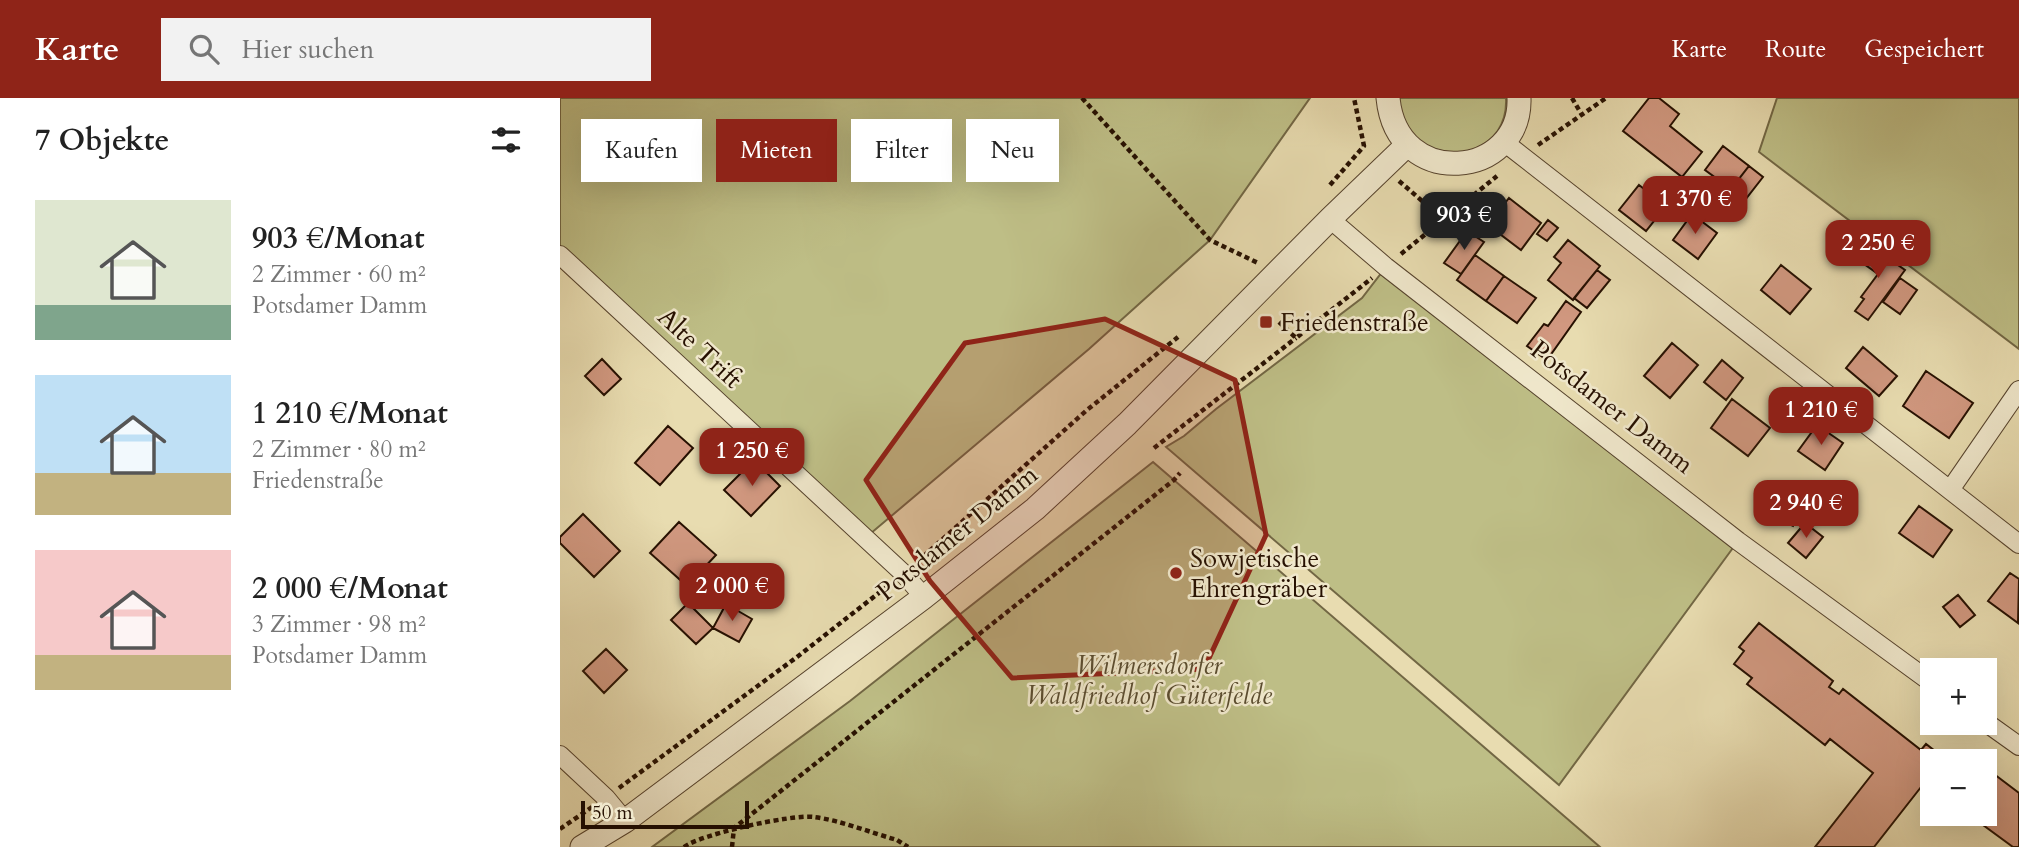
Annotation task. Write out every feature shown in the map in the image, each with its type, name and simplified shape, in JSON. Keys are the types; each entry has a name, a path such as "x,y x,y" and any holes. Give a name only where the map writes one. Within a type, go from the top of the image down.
{"street":[{"path":"1388,98 1396,131 1407,145 1425,158 1446,164 1467,163 1487,155 1504,142 1515,123 1519,98"},
{"path":"1504,142 2019,544"},
{"name":"Potsdamer Damm","path":"582,847 625,821 924,597 1035,509 1084,466 1255,297 1329,219 1407,145"},
{"name":"Potsdamer Damm","path":"1329,219 1386,267 1738,541 1920,674"},
{"name":"Alte Trift","path":"560,255 904,573 924,597"},
{"path":"1950,490 2019,390"},
{"path":"1997,730 2019,746"},
{"path":"560,755 606,798 625,821"}],"path":[{"path":"1082,98 1210,240 1258,263"},
{"path":"1322,195 1364,146 1354,98"},
{"path":"1572,98 1582,115"},
{"path":"1154,448 1386,267 1443,219"},
{"path":"1249,272 1267,253"},
{"path":"1279,321 1296,338"},
{"path":"560,829 797,657 904,573 1087,410 1181,335"},
{"path":"732,847 734,828 1163,489 1180,472"},
{"path":"684,847 691,842 734,828 813,817 897,840 908,847"}],"highlighted area":[{"path":"1105,319 1235,380 1266,535 1204,669 1012,678 930,581 866,480 965,343"}],"green space":[{"path":"560,98 1310,98 1210,240 1089,349 870,534 560,254"},
{"path":"1398,98 1506,98 1504,116 1498,131 1487,142 1474,149 1458,152 1442,151 1426,145 1411,134"},
{"path":"1777,98 2019,98 2019,349 1759,152"},
{"path":"1386,267 1738,541 1559,785 1166,447 1184,436 1362,298"},
{"name":"Wilmersdorfer Waldfriedhof Güterfelde","path":"1153,462 1600,847 652,847 850,701"}],"building":[{"path":"1649,98 1659,98 1679,114 1670,126 1702,152 1682,177 1623,131"},
{"path":"1723,146 1749,166 1731,189 1705,170"},
{"path":"1749,166 1763,177 1745,200 1731,189"},
{"path":"1639,185 1666,206 1646,231 1619,210"},
{"path":"1509,198 1541,223 1521,250 1488,225"},
{"path":"1692,214 1717,233 1698,259 1673,240"},
{"path":"1548,220 1558,228 1547,241 1537,234"},
{"path":"1467,231 1484,242 1461,274 1444,263"},
{"path":"1568,240 1600,266 1573,300 1548,280 1561,263 1554,257"},
{"path":"1868,244 1905,270 1868,320 1855,311 1864,299 1861,297 1878,274 1857,259"},
{"path":"1475,255 1504,276 1486,301 1457,280"},
{"path":"1781,265 1811,289 1790,314 1761,290"},
{"path":"1597,270 1610,280 1587,308 1574,298"},
{"path":"1504,276 1536,298 1517,323 1486,301"},
{"path":"1900,278 1917,290 1900,314 1883,302"},
{"path":"1566,301 1581,312 1547,360 1527,346 1544,324 1548,326"},
{"path":"1672,343 1698,365 1670,398 1644,376"},
{"path":"1863,347 1897,376 1879,396 1846,368"},
{"path":"602,359 621,379 604,395 585,376"},
{"path":"1722,360 1743,378 1726,400 1704,382"},
{"path":"1926,371 1973,403 1949,438 1903,406"},
{"path":"1732,399 1770,428 1748,456 1711,428"},
{"path":"1817,425 1843,443 1825,470 1798,451"},
{"path":"668,426 693,448 660,485 635,463"},
{"path":"754,460 780,486 751,516 724,490"},
{"path":"1790,498 1804,506 1793,526 1779,519"},
{"path":"1919,506 1952,530 1933,557 1899,533"},
{"path":"583,514 620,551 594,577 560,543 560,537"},
{"path":"679,522 716,555 687,586 650,553"},
{"path":"1805,523 1823,537 1806,558 1788,543"},
{"path":"2010,573 2019,579 2018,623 1988,601"},
{"path":"1958,595 1975,615 1960,627 1943,607"},
{"path":"688,603 713,628 696,644 671,620"},
{"path":"726,604 752,619 739,642 713,628"},
{"path":"1759,623 1833,681 1829,687 1839,694 1843,689 1920,749 1920,788 1874,847 1815,847 1873,773 1830,739 1825,745 1747,684 1752,678 1734,664 1744,651 1739,647"},
{"path":"606,649 627,670 604,693 583,671"},
{"path":"1997,776 2019,793 2019,847 2013,847 1984,826 1997,826"}],"place":[{"name":"Friedenstraße","path":"1266,322"},
{"name":"Sowjetische Ehrengräber","path":"1176,573"}]}
